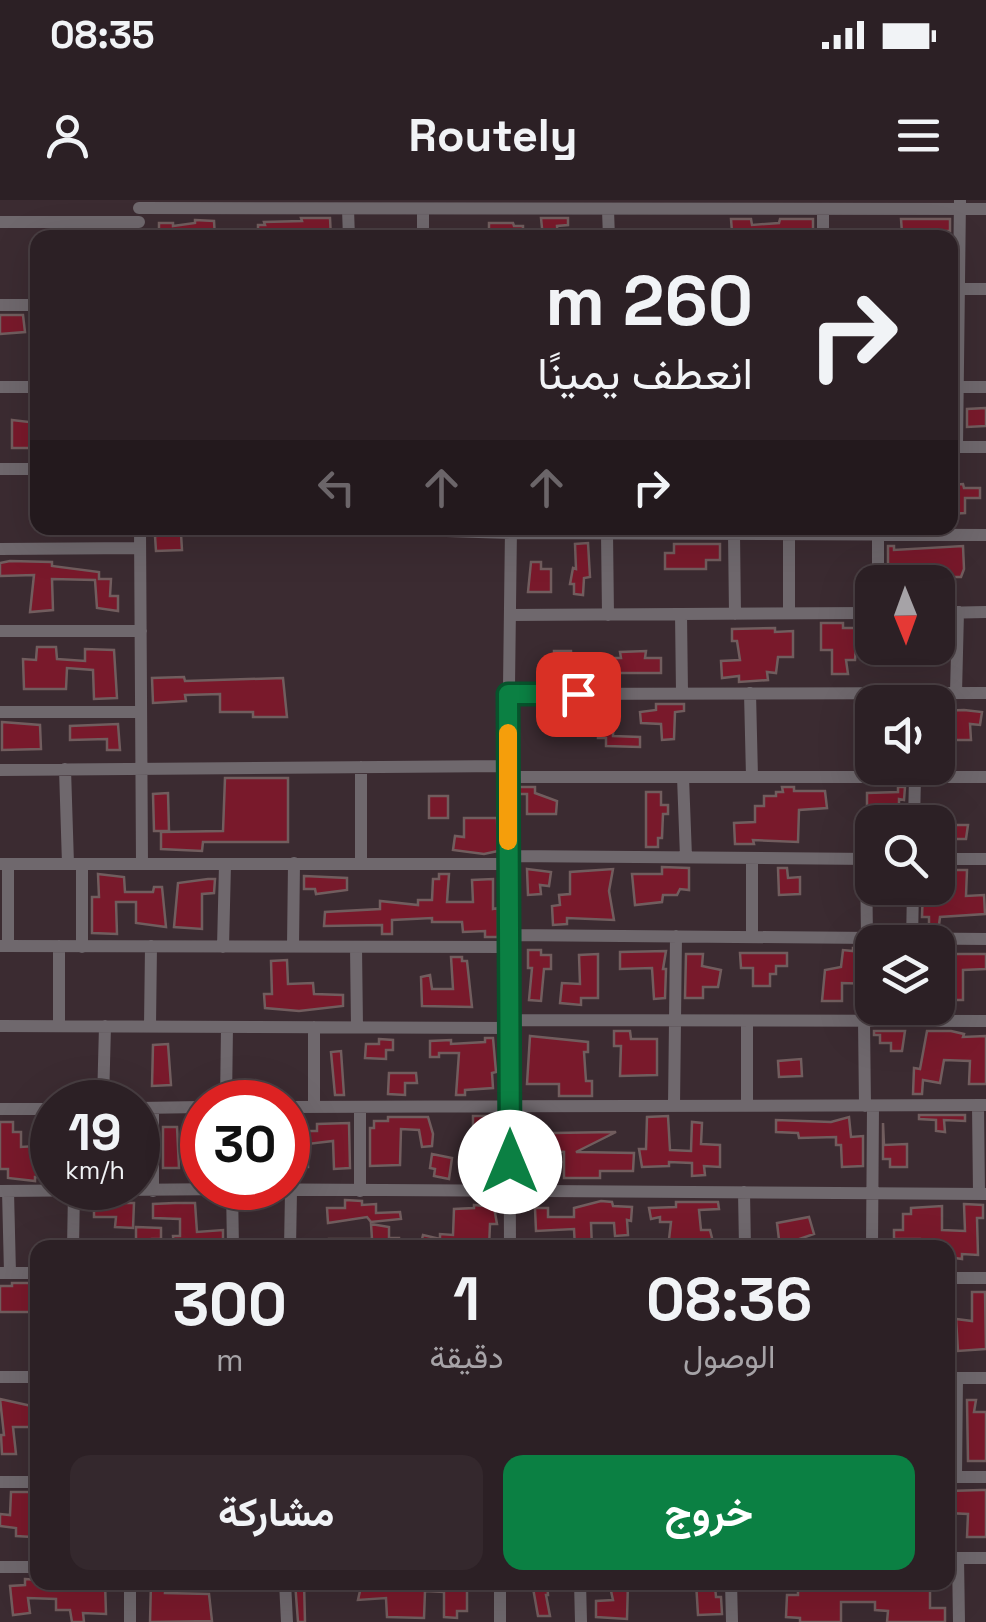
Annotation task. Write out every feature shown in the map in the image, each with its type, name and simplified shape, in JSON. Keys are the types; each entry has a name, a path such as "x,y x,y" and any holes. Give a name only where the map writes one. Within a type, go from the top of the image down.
{"street":[{"path":"0,222 139,210 292,204 423,210 498,204 608,210 729,205 823,210 960,204 986,210"},
{"path":"958,232 960,204"},
{"path":"348,208 349,230"},
{"path":"423,210 423,230"},
{"path":"608,210 608,230"},
{"path":"823,210 823,230"},
{"path":"958,289 986,289"},
{"path":"0,305 30,305"},
{"path":"0,387 30,387"},
{"path":"958,387 986,387"},
{"path":"958,447 986,448"},
{"path":"0,469 30,468"},
{"path":"958,533 986,534"},
{"path":"140,535 142,864"},
{"path":"510,1240 511,535"},
{"path":"608,535 608,615"},
{"path":"734,535 735,614"},
{"path":"789,535 789,614"},
{"path":"878,535 878,565"},
{"path":"0,548 140,548"},
{"path":"986,612 958,612 956,694 986,694"},
{"path":"510,615 855,613"},
{"path":"681,614 682,694"},
{"path":"0,631 141,632"},
{"path":"508,694 855,697"},
{"path":"750,694 752,777"},
{"path":"0,712 141,712"},
{"path":"361,767 361,864"},
{"path":"0,770 361,767 684,777 855,773"},
{"path":"66,769 82,947"},
{"path":"684,777 686,857"},
{"path":"955,777 986,777"},
{"path":"752,858 752,937"},
{"path":"855,858 4,864 4,946 356,947 676,936 855,938"},
{"path":"955,859 986,859"},
{"path":"294,863 294,946"},
{"path":"223,947 225,864"},
{"path":"674,1106 676,936"},
{"path":"955,939 986,939"},
{"path":"59,946 59,1026"},
{"path":"150,1026 151,946"},
{"path":"356,947 356,1027"},
{"path":"955,1018 986,1021"},
{"path":"747,1020 748,1106"},
{"path":"0,1026 356,1027 855,1020"},
{"path":"864,1025 874,1194 872,1240"},
{"path":"103,1080 105,1026"},
{"path":"226,1027 226,1080"},
{"path":"314,1027 314,1107"},
{"path":"310,1107 982,1106 983,1194 310,1191"},
{"path":"360,1107 360,1191"},
{"path":"0,1109 30,1109"},
{"path":"5,1273 4,1191 30,1191"},
{"path":"744,1192 745,1240"},
{"path":"74,1210 74,1240"},
{"path":"232,1210 233,1240"},
{"path":"290,1240 291,1210"},
{"path":"955,1278 986,1278"},
{"path":"0,1377 30,1377"},
{"path":"955,1378 986,1378"},
{"path":"955,1477 986,1477"},
{"path":"0,1482 30,1482"},
{"path":"955,1558 986,1558"},
{"path":"0,1566 30,1567"},
{"path":"955,1584 958,1622"},
{"path":"130,1590 130,1622"},
{"path":"285,1590 287,1622"},
{"path":"500,1590 500,1622"},
{"path":"580,1590 581,1622"},
{"path":"730,1590 732,1622"}],"building":[{"path":"301,218 330,218 331,230 258,230 264,222 302,221"},
{"path":"541,218 568,218 568,225 557,226 557,230 542,230"},
{"path":"731,219 751,219 752,225 779,223 780,219 813,219 813,230 732,230"},
{"path":"901,219 950,219 950,230 902,230"},
{"path":"214,221 215,230 159,230 159,223"},
{"path":"489,223 523,226 523,230 489,230"},
{"path":"0,315 23,315 25,332 0,334"},
{"path":"986,408 986,426 967,427 967,409"},
{"path":"12,420 30,422 30,448 12,448"},
{"path":"958,484 980,488 980,498 965,498 965,513 958,513"},
{"path":"181,535 182,550 156,551 155,536"},
{"path":"588,543 590,577 584,578 583,595 574,594 574,584 570,584 573,568 576,569 575,544"},
{"path":"674,544 720,544 720,560 706,560 706,569 665,569 665,553 674,553"},
{"path":"888,546 894,546 894,550 963,546 961,577 955,577 955,565 888,565"},
{"path":"52,562 52,566 99,572 99,579 111,579 110,596 118,596 118,611 97,608 95,580 52,579 53,610 30,612 34,575 0,576 0,563"},
{"path":"531,562 541,562 541,569 551,569 551,592 528,592"},
{"path":"821,623 843,623 843,628 855,628 855,660 846,660 848,674 832,674 832,650 821,650"},
{"path":"775,628 775,632 793,631 793,657 778,657 776,673 767,672 768,680 739,682 739,676 722,678 721,661 740,660 732,629"},
{"path":"37,647 56,647 57,659 85,661 85,649 114,650 117,698 94,699 93,670 67,668 66,689 24,689 23,659 36,660"},
{"path":"554,651 571,651 572,673 555,674"},
{"path":"646,651 645,658 661,658 661,673 594,673 594,658 621,658 620,652"},
{"path":"184,677 185,681 283,678 287,717 220,712 220,694 185,695 186,701 153,703 152,678"},
{"path":"656,704 684,704 684,711 675,712 674,739 662,740 661,724 641,723 640,712 656,710"},
{"path":"599,709 614,709 613,736 640,737 640,747 606,746 606,738 598,738"},
{"path":"955,710 982,712 980,725 970,724 971,740 955,740"},
{"path":"2,722 40,725 41,749 2,750"},
{"path":"118,724 120,750 107,750 107,739 70,740 70,726"},
{"path":"225,778 288,778 288,842 203,842 202,851 161,849 161,832 223,831"},
{"path":"518,787 535,787 535,793 557,801 556,814 527,814 527,794 519,794"},
{"path":"782,787 825,791 827,808 799,810 798,842 753,840 754,844 735,844 734,823 755,822 755,806 764,806 764,796 776,796 776,792 783,792"},
{"path":"898,787 905,787 904,800 899,799 899,805 867,805 867,793 898,792"},
{"path":"646,792 661,792 661,805 668,805 658,847 646,847"},
{"path":"168,793 169,831 154,831 153,794"},
{"path":"429,796 448,796 448,818 429,818"},
{"path":"464,818 497,818 498,851 484,854 453,850 455,836 464,837"},
{"path":"955,825 968,825 966,839 955,839"},
{"path":"662,867 689,868 689,890 663,895 662,902 635,905 632,874 662,874"},
{"path":"778,868 787,868 788,878 800,877 800,894 779,895"},
{"path":"527,869 551,872 549,886 540,885 541,894 528,895"},
{"path":"613,869 609,891 614,920 567,918 567,924 553,925 552,906 560,905 559,895 570,894 570,872"},
{"path":"955,870 967,870 966,896 984,895 985,914 940,917 939,925 929,925 929,917 922,917 922,905 955,905"},
{"path":"98,874 124,877 125,892 153,892 154,887 162,887 166,927 136,923 136,902 116,902 117,934 92,933 92,897 99,897"},
{"path":"439,874 449,874 447,902 473,902 472,880 493,879 498,937 485,937 485,931 463,932 462,922 432,922 432,918 392,920 392,934 382,934 382,925 324,926 325,912 380,909 380,901 418,905 418,900 432,900 433,879 439,879"},
{"path":"304,876 347,878 347,890 316,894 315,889 304,889"},
{"path":"215,879 214,893 202,894 202,929 174,927 178,883"},
{"path":"855,948 855,983 842,983 842,1001 822,1001 825,970 841,967 843,950"},
{"path":"528,950 551,955 551,969 544,969 541,1001 529,1000 532,968 528,968"},
{"path":"666,951 665,998 654,999 652,968 620,969 620,952"},
{"path":"740,953 787,953 787,966 776,966 776,974 770,974 770,986 753,986 753,968 741,968"},
{"path":"598,954 598,998 581,998 581,1005 560,1003 562,983 580,984 579,955"},
{"path":"686,954 703,954 702,966 721,970 718,987 703,987 703,998 685,998"},
{"path":"955,954 986,954 986,969 963,970 963,1000 955,1000"},
{"path":"451,957 467,961 472,1007 422,1006 421,977 430,975 432,989 453,989"},
{"path":"287,960 288,984 313,983 314,994 343,995 343,1006 299,1011 265,1008 264,994 272,994 271,961"},
{"path":"614,1031 630,1031 631,1039 657,1039 657,1075 620,1076 621,1046 614,1046"},
{"path":"874,1031 905,1031 902,1051 891,1051 891,1043 880,1043 880,1035 874,1035"},
{"path":"927,1031 986,1036 986,1084 969,1084 970,1061 944,1060 940,1083 923,1080 922,1094 913,1094 914,1068 920,1069"},
{"path":"530,1036 588,1042 588,1052 584,1052 586,1081 592,1081 592,1096 559,1096 559,1084 527,1084"},
{"path":"485,1038 493,1038 493,1088 465,1090 465,1095 456,1095 459,1053 430,1057 430,1041 451,1040 451,1044 485,1042"},
{"path":"379,1039 393,1040 393,1050 386,1050 386,1059 365,1058 366,1044 379,1044"},
{"path":"168,1044 171,1085 160,1086 160,1080 152,1080 153,1045"},
{"path":"341,1051 344,1095 335,1095 331,1052"},
{"path":"801,1059 802,1076 779,1077 778,1061"},
{"path":"389,1073 416,1073 417,1083 405,1083 405,1095 388,1094"},
{"path":"919,1115 965,1115 965,1121 944,1120 945,1132 936,1131 936,1120 919,1119"},
{"path":"473,1116 499,1116 500,1140 494,1140 494,1177 480,1177 481,1148 473,1148"},
{"path":"668,1116 670,1150 691,1151 692,1122 702,1123 701,1144 720,1145 720,1167 704,1166 705,1175 692,1176 692,1163 642,1167 639,1149 646,1149 647,1117"},
{"path":"388,1117 428,1117 432,1146 422,1147 419,1130 401,1129 400,1165 370,1166 370,1128 374,1128 374,1121 388,1121"},
{"path":"849,1117 851,1137 863,1136 863,1166 842,1167 841,1145 836,1145 836,1137 799,1138 798,1133 776,1132 776,1120 831,1122"},
{"path":"0,1122 13,1122 13,1132 21,1132 21,1147 30,1146 30,1180 8,1178 8,1169 0,1169"},
{"path":"349,1123 350,1168 334,1169 333,1141 310,1144 310,1131 317,1131 317,1124"},
{"path":"883,1123 884,1145 907,1144 907,1167 890,1167 890,1159 883,1159"},
{"path":"163,1127 177,1127 179,1168 163,1168"},
{"path":"616,1132 576,1152 634,1153 633,1171 600,1171 600,1178 564,1178 564,1152 553,1151 553,1133"},
{"path":"432,1154 452,1158 449,1179 434,1176 435,1169 430,1168"},
{"path":"345,1200 376,1204 376,1213 400,1212 401,1219 371,1222 367,1217 328,1223 327,1208 345,1208"},
{"path":"601,1201 632,1207 631,1221 627,1220 628,1235 615,1236 614,1223 591,1223 592,1240 575,1240 574,1229 536,1231 535,1208 548,1208 548,1217 574,1217 574,1208"},
{"path":"676,1202 718,1202 719,1209 699,1210 701,1230 710,1230 712,1240 669,1240 671,1222 660,1222 660,1217 651,1219 649,1208 676,1207"},
{"path":"180,1203 180,1210 195,1210 197,1232 223,1230 223,1240 173,1240 173,1236 180,1236 180,1219 153,1218 153,1210 160,1210 160,1204"},
{"path":"964,1204 983,1205 983,1218 977,1218 978,1255 962,1254 962,1259 955,1258 955,1240 894,1239 894,1230 903,1230 903,1214 911,1214 911,1208 942,1206 942,1230 965,1231"},
{"path":"494,1207 497,1224 490,1224 489,1240 422,1240 423,1235 440,1239 440,1234 453,1235 454,1209"},
{"path":"94,1210 134,1210 133,1228 115,1227 116,1217 94,1217"},
{"path":"809,1217 814,1234 799,1240 779,1240 777,1223"},
{"path":"371,1224 389,1227 389,1238 399,1240 329,1240 329,1239 372,1239"},
{"path":"136,1227 161,1228 161,1239 136,1240"},
{"path":"30,1283 30,1312 0,1312 0,1286"},
{"path":"972,1292 985,1292 986,1349 958,1351 956,1319 972,1321"},
{"path":"0,1399 30,1406 30,1427 13,1427 16,1454 2,1454"},
{"path":"967,1400 976,1400 974,1412 986,1412 986,1461 968,1461"},
{"path":"986,1490 986,1537 967,1537 968,1514 955,1513 955,1491"},
{"path":"11,1492 30,1492 30,1537 16,1536 16,1528 0,1526 0,1514 10,1515"},
{"path":"25,1579 30,1579 30,1590 105,1590 106,1614 83,1613 84,1622 72,1622 70,1610 56,1610 56,1599 28,1598 30,1613 13,1615 10,1586 25,1585"},
{"path":"151,1590 209,1594 212,1621 150,1622"},
{"path":"296,1590 304,1590 305,1622 298,1622"},
{"path":"360,1590 467,1590 467,1611 457,1611 457,1618 444,1617 444,1592 425,1591 424,1618 387,1617 386,1598 358,1600"},
{"path":"533,1590 548,1590 550,1616 538,1616"},
{"path":"611,1590 628,1590 627,1619 596,1617 596,1601 613,1600"},
{"path":"696,1590 715,1590 716,1597 721,1597 722,1614 698,1615"},
{"path":"798,1590 930,1590 930,1608 945,1608 945,1622 887,1622 888,1611 875,1610 875,1602 841,1602 841,1622 800,1622 800,1618 786,1617 787,1595 798,1595"}],"slow traffic":[{"path":"508,733 508,841"}],"route":[{"path":"510,1162 508,694 578,694"}]}
